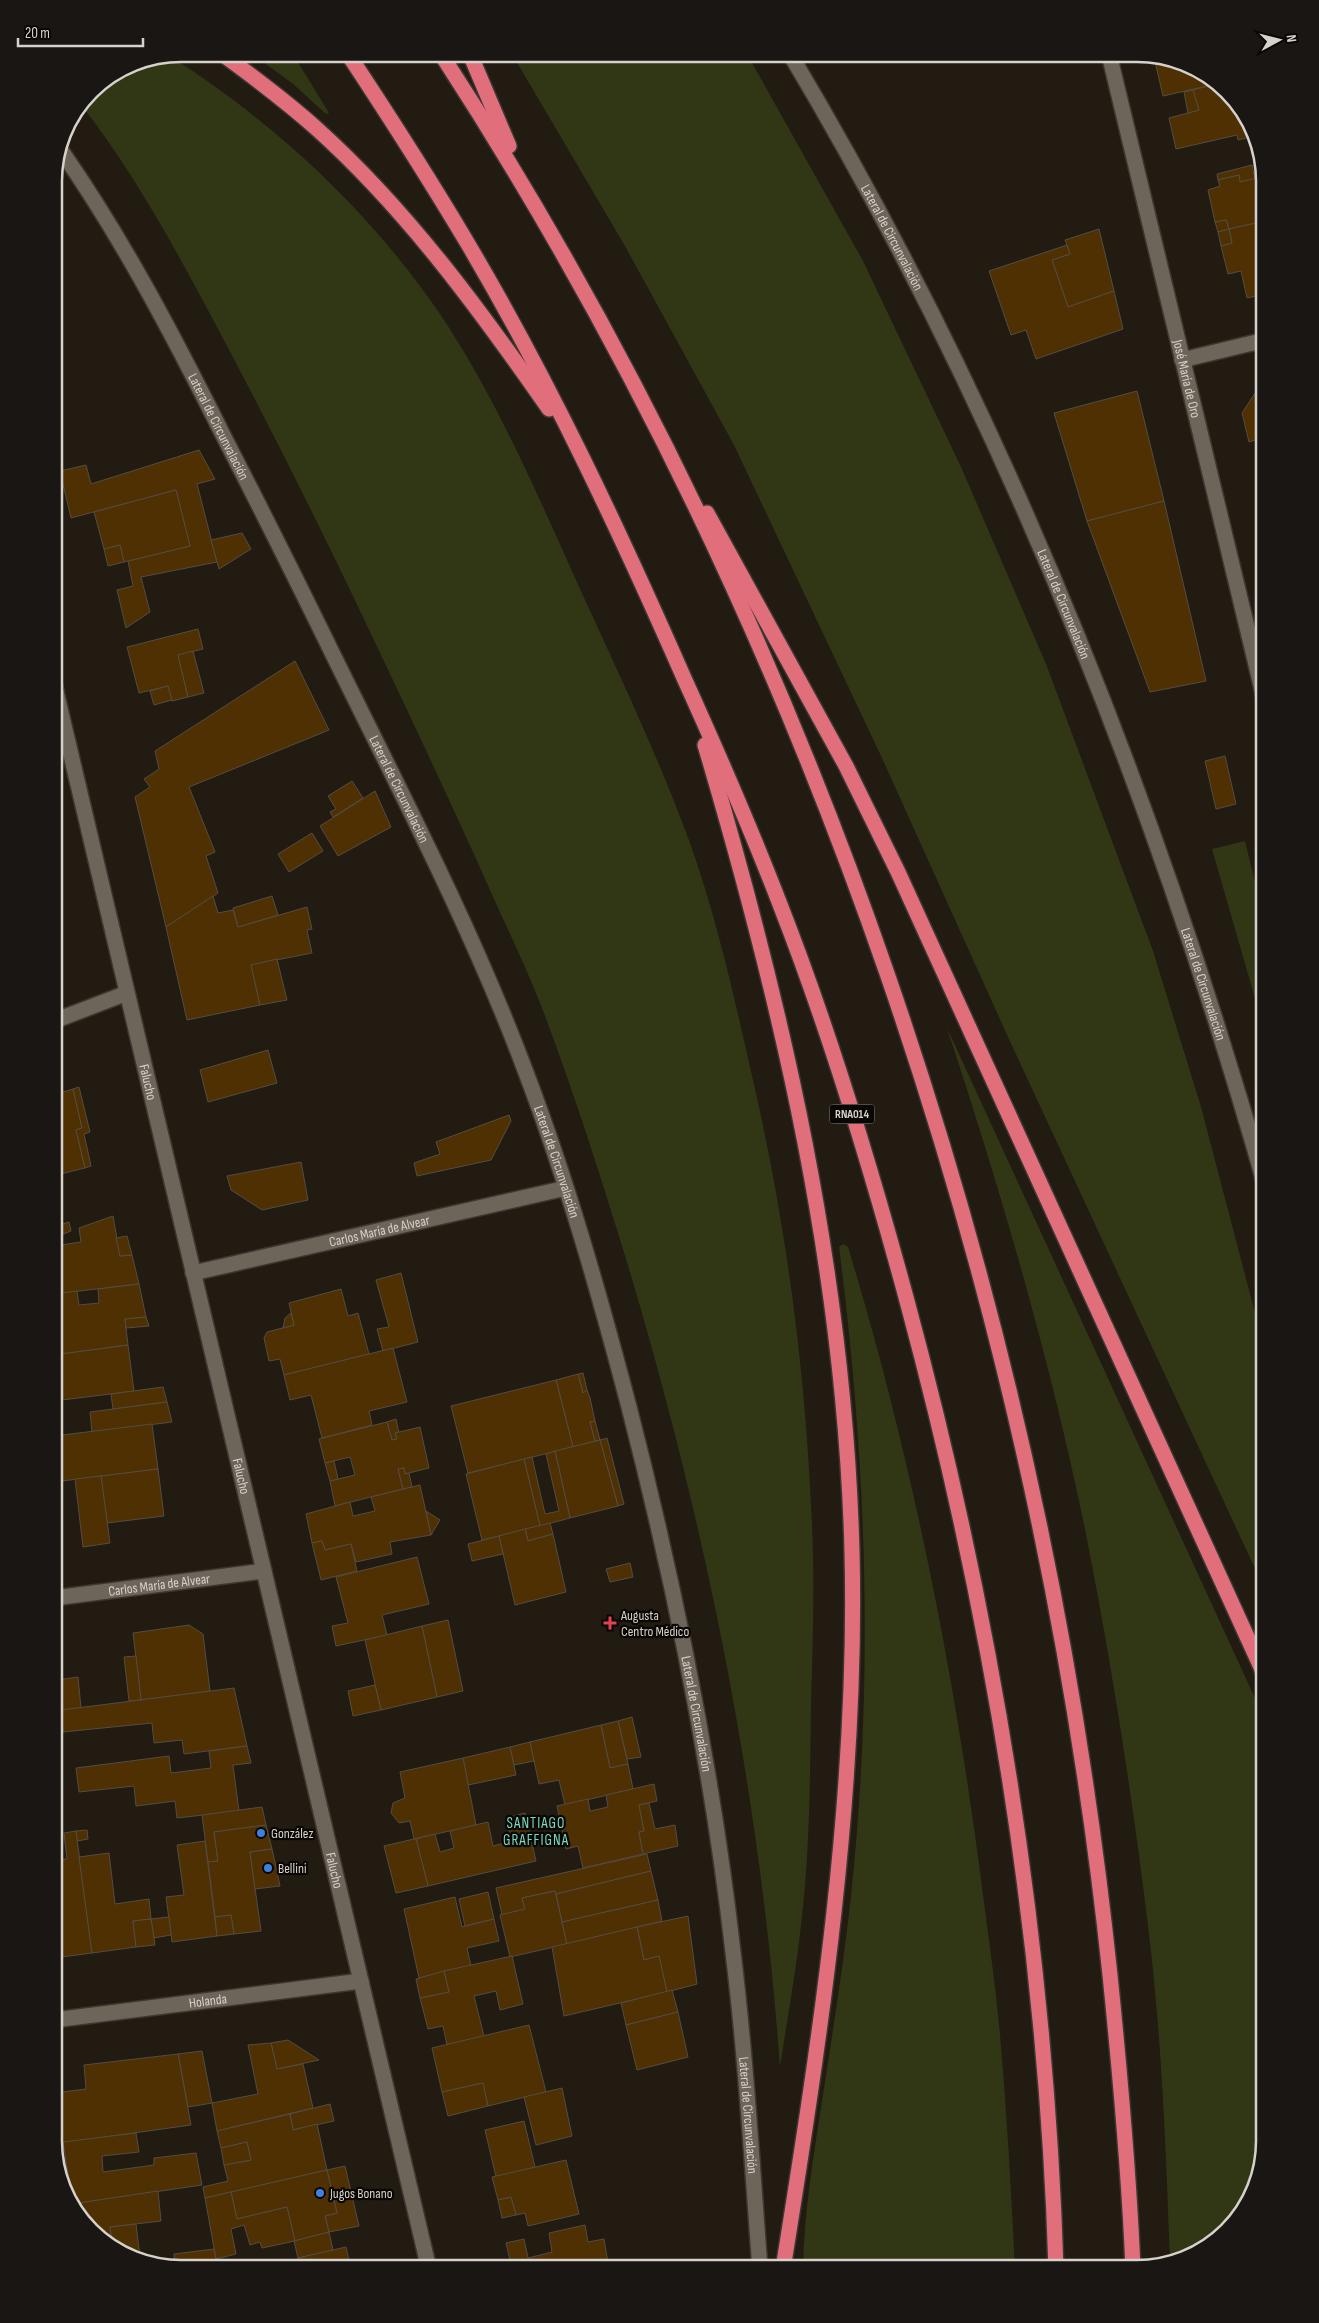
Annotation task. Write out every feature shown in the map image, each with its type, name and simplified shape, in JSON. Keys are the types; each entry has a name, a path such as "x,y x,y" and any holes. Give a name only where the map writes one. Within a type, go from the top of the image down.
{"highway":[{"path":"232,62 318,130 373,185 417,234 519,366 586,462"},
{"name":"RNA014","path":"353,62 467,242 586,462 687,684 782,908 829,1044 886,1225 941,1431 982,1619 1006,1760 1040,2026 1053,2176 1056,2260"},
{"path":"446,62 531,198 602,326 704,526 777,691 815,783 867,918 914,1052 957,1193 1004,1368 1066,1656 1097,1857 1116,2032 1131,2260"},
{"path":"474,62 531,198"},
{"path":"651,421 723,540 859,793 898,872 1256,1656"},
{"path":"687,684 731,833 791,1067 826,1257 847,1459 852,1552 852,1630 843,1827 825,1996 784,2260"}],"street":[{"name":"Lateral de Circunvalación","path":"795,63 842,142 940,327 993,442 1088,661 1133,776 1174,896 1232,1072 1256,1154"},
{"name":"José María de Oro","path":"1110,63 1256,665"},
{"name":"Lateral de Circunvalación","path":"65,162 112,231 188,366 277,539 396,783 490,984 526,1071 566,1188 613,1346 650,1486 678,1610 703,1746 734,1953 752,2141 759,2260"},
{"path":"1182,360 1256,342"},
{"name":"Falucho","path":"63,720 427,2260"},
{"path":"63,1018 127,993"},
{"name":"Carlos María de Alvear","path":"193,1273 566,1188"},
{"name":"Carlos María de Alvear","path":"62,1597 264,1570"},
{"name":"Holanda","path":"62,2019 361,1980"}],"green space":[{"path":"179,62 247,110 283,140 351,204 382,239 412,276 461,346 516,448 652,747 690,843 708,898 723,954 773,1175 798,1339 808,1450 812,1530 813,1629 808,1842 799,1943 780,2067 771,1963 743,1756 703,1551 652,1349 614,1219 564,1068 535,990 519,954 427,752 339,567 195,285 134,181 86,111 103,92 122,78 136,72 159,65"},
{"path":"263,62 298,62 329,113 326,114 292,83"},
{"path":"517,62 752,63 863,261 961,467 1046,664 1153,951 1201,1107 1256,1317 1256,1571 1008,1037 882,758 734,445 625,246"},
{"path":"1245,841 1256,887 1256,1002 1212,849"},
{"path":"947,1028 1256,1700 1255,2157 1244,2194 1227,2220 1203,2240 1190,2248 1170,2255 1163,2097 1153,1975 1129,1783 1105,1633 1086,1534 1057,1406 1024,1279 987,1153"},
{"path":"843,1244 848,1247 890,1399 926,1552 955,1708 979,1864 998,2014 1007,2123 1015,2260 803,2260 810,2182 842,1971 851,1896 863,1733 865,1652 861,1490 856,1409 839,1247"}],"building":[{"path":"1156,64 1190,75 1207,86 1163,96"},
{"path":"1208,86 1216,92 1236,116 1248,138 1238,140 1237,135 1176,149 1169,118 1199,110 1193,90"},
{"path":"1193,90 1199,110 1188,113 1184,92"},
{"path":"1252,165 1255,179 1240,182 1239,175 1218,180 1217,174"},
{"path":"1239,175 1240,182 1256,178 1256,223 1229,229 1226,220 1215,222 1208,190 1220,186 1218,180"},
{"path":"1226,220 1229,229 1218,232 1215,222"},
{"path":"1256,223 1256,296 1247,298 1241,271 1228,274 1221,246 1232,243 1229,229"},
{"path":"1099,229 1114,291 1068,307 1052,260 1070,254 1065,240"},
{"path":"1229,229 1232,243 1221,246 1218,232"},
{"path":"1067,245 1070,254 1052,260 1068,307 1114,291 1123,329 1036,359 1026,330 1011,335 989,271"},
{"path":"1137,391 1164,501 1087,521 1054,413"},
{"path":"1256,392 1256,440 1249,442 1242,413"},
{"path":"199,450 215,479 197,484 217,562 141,577 150,612 126,628 117,590 133,586 128,561 190,546 176,490 71,518 63,483 63,470 86,465 91,484"},
{"path":"176,490 190,546 124,562 120,545 104,549 94,512"},
{"path":"1164,501 1206,681 1150,692 1087,521"},
{"path":"242,533 251,549 219,569 211,540"},
{"path":"120,545 124,562 108,566 104,549"},
{"path":"198,629 203,649 178,655 188,697 172,701 168,686 139,693 127,647"},
{"path":"193,651 204,693 188,697 178,655"},
{"path":"295,661 329,730 189,787 215,852 206,856 218,893 166,927 135,797 150,787 144,779 159,769 155,751"},
{"path":"168,686 172,700 154,705 150,691"},
{"path":"1225,756 1236,804 1216,809 1205,761"},
{"path":"352,781 363,798 333,817 330,812 336,809 328,796"},
{"path":"375,791 391,827 338,856 320,826"},
{"path":"312,833 323,851 289,872 278,854"},
{"path":"213,896 218,913 233,910 238,927 307,907 312,929 307,930 312,953 251,965 260,1005 187,1020 166,927"},
{"path":"272,896 278,915 238,927 233,908"},
{"path":"277,959 287,1000 260,1005 251,965"},
{"path":"268,1050 277,1083 208,1102 200,1070"},
{"path":"79,1087 90,1132 84,1134 91,1166 85,1168 76,1130 82,1128 73,1089"},
{"path":"73,1089 82,1128 76,1130 85,1168 62,1174 63,1090 63,1092"},
{"path":"509,1115 511,1121 491,1160 417,1176 414,1163 440,1154 436,1142"},
{"path":"301,1162 308,1200 262,1210 231,1190 227,1176"},
{"path":"113,1216 120,1256 132,1255 139,1284 62,1293 62,1245 81,1242 79,1228"},
{"path":"69,1222 71,1231 62,1234 62,1224"},
{"path":"127,1236 132,1255 120,1256 116,1238"},
{"path":"401,1273 418,1342 383,1351 377,1329 389,1327 376,1280"},
{"path":"139,1284 146,1317 125,1319 128,1345 62,1354 62,1293 77,1291 79,1305 99,1303 98,1289"},
{"path":"341,1289 348,1316 358,1313 369,1354 284,1375 280,1359 269,1361 264,1338 267,1332 294,1325 289,1303"},
{"path":"291,1313 294,1325 283,1328 285,1318"},
{"path":"146,1317 149,1326 126,1328 125,1319"},
{"path":"128,1345 134,1391 62,1400 62,1354"},
{"path":"393,1348 407,1402 369,1411 372,1425 322,1438 311,1395 290,1400 284,1375"},
{"path":"583,1373 587,1390 583,1393 578,1374"},
{"path":"578,1374 583,1393 587,1390 590,1398 595,1421 590,1422 595,1441 573,1447 556,1380"},
{"path":"556,1380 573,1447 468,1473 451,1406"},
{"path":"163,1387 167,1402 113,1409 111,1394"},
{"path":"167,1402 172,1422 92,1432 90,1412"},
{"path":"396,1419 399,1433 395,1433 397,1439 392,1440 387,1422"},
{"path":"595,1421 600,1440 595,1441 590,1422"},
{"path":"387,1422 392,1440 397,1439 395,1433 420,1427 429,1468 405,1474 404,1468 398,1469 403,1489 335,1506 330,1481 355,1475 350,1457 325,1463 319,1439"},
{"path":"152,1424 158,1469 62,1481 62,1435"},
{"path":"607,1438 624,1504 618,1506 600,1440"},
{"path":"600,1440 618,1506 570,1518 555,1451"},
{"path":"555,1451 570,1518 540,1526 524,1459 532,1457 545,1514 559,1511 546,1454"},
{"path":"524,1459 540,1526 482,1540 466,1474"},
{"path":"334,1461 338,1479 330,1481 325,1463"},
{"path":"404,1468 405,1474 409,1473 412,1487 403,1489 398,1469"},
{"path":"158,1469 164,1516 107,1523 101,1476"},
{"path":"101,1476 110,1543 83,1547 75,1479"},
{"path":"420,1485 431,1535 390,1542 392,1554 356,1562 351,1544 325,1550 322,1541 312,1543 306,1514 350,1502 353,1516 375,1511 371,1497"},
{"path":"426,1511 440,1520 431,1535"},
{"path":"550,1523 553,1534 528,1541 525,1529"},
{"path":"525,1529 528,1541 553,1534 566,1592 515,1605 499,1536"},
{"path":"499,1536 503,1554 472,1561 468,1544"},
{"path":"322,1541 325,1550 351,1544 357,1571 321,1580 312,1543"},
{"path":"417,1557 429,1604 382,1615 387,1635 336,1646 332,1626 348,1623 336,1577"},
{"path":"630,1563 633,1577 610,1582 606,1569"},
{"path":"448,1620 463,1691 437,1697 422,1626"},
{"path":"189,1625 203,1634 210,1691 141,1700 133,1633"},
{"path":"422,1626 437,1697 381,1710 365,1640"},
{"path":"136,1656 141,1700 129,1701 124,1657"},
{"path":"78,1677 81,1708 62,1710 62,1679"},
{"path":"375,1685 381,1710 353,1716 348,1691"},
{"path":"234,1688 247,1746 184,1754 182,1740 154,1743 152,1723 63,1732 62,1710"},
{"path":"632,1717 641,1757 627,1759 618,1721"},
{"path":"618,1721 628,1764 610,1768 601,1725"},
{"path":"601,1725 610,1768 628,1764 633,1789 565,1805 559,1780 539,1784 530,1742"},
{"path":"530,1742 534,1761 514,1765 510,1747"},
{"path":"247,1746 251,1763 233,1765 239,1811 177,1818 175,1801 136,1806 134,1786 79,1792 76,1768 169,1756 171,1773 211,1768 209,1751"},
{"path":"510,1747 516,1775 468,1785 463,1758"},
{"path":"463,1758 476,1825 414,1839 410,1821 399,1823 391,1813 393,1803 405,1798 400,1772"},
{"path":"654,1784 657,1801 639,1805 644,1831 639,1832 643,1854 583,1868 578,1846 566,1849 557,1806 588,1799 590,1811 608,1807 606,1795"},
{"path":"649,1803 655,1829 675,1825 678,1846 643,1854 639,1832 644,1831 639,1805"},
{"path":"262,1807 266,1825 214,1832 218,1861 208,1862 202,1815"},
{"path":"525,1813 536,1861 428,1886 416,1839 435,1834 440,1852 454,1848 450,1831 488,1822 493,1846 512,1841 506,1818"},
{"path":"266,1825 272,1849 250,1852 261,1931 234,1934 231,1915 215,1917 208,1862 218,1861 214,1832"},
{"path":"87,1830 88,1839 77,1841 76,1831"},
{"path":"76,1831 92,1953 62,1957 62,1859 67,1859 64,1833"},
{"path":"416,1839 428,1886 396,1893 384,1846"},
{"path":"205,1841 217,1936 172,1942 166,1897 184,1895 177,1845"},
{"path":"272,1849 280,1886 255,1889 250,1852"},
{"path":"109,1853 115,1904 149,1899 151,1919 133,1921 136,1947 92,1953 79,1857"},
{"path":"647,1854 651,1871 556,1894 555,1891 522,1898 525,1909 502,1915 496,1888"},
{"path":"651,1871 658,1900 562,1922 556,1894"},
{"path":"555,1891 567,1944 510,1957 500,1915 525,1909 522,1898"},
{"path":"488,1892 494,1919 465,1926 459,1899"},
{"path":"455,1897 462,1927 494,1919 499,1941 467,1948 471,1966 419,1978 404,1909"},
{"path":"658,1900 662,1921 567,1944 562,1922"},
{"path":"231,1915 234,1934 217,1936 215,1917"},
{"path":"688,1916 697,1984 667,1992 659,1956 644,1960 637,1927"},
{"path":"169,1917 171,1935 154,1938 151,1919"},
{"path":"151,1919 155,1945 136,1947 133,1921"},
{"path":"637,1927 644,1960 659,1956 667,1992 564,2016 552,1947"},
{"path":"512,1956 523,2004 500,2010 496,1991 474,1996 484,2036 447,2045 443,2026 428,2029 420,1998 449,1992 444,1971"},
{"path":"444,1971 449,1992 420,1998 416,1979"},
{"path":"672,1990 678,2012 626,2025 621,2003"},
{"path":"678,2012 688,2057 637,2070 626,2025"},
{"path":"529,2025 546,2092 488,2106 483,2083 442,2092 432,2048"},
{"path":"288,2040 319,2060 277,2069 271,2043"},
{"path":"271,2043 277,2069 303,2064 313,2108 217,2131 212,2103 258,2094 248,2045"},
{"path":"202,2051 212,2103 188,2107 178,2054"},
{"path":"178,2054 191,2125 62,2143 62,2092 86,2089 84,2065"},
{"path":"483,2083 488,2106 448,2116 442,2092"},
{"path":"562,2088 572,2136 536,2145 524,2097"},
{"path":"330,2104 334,2121 293,2130 290,2114"},
{"path":"290,2114 293,2130 317,2124 327,2170 205,2198 203,2187 228,2181 224,2165 251,2160 247,2142 221,2148 217,2131"},
{"path":"524,2121 535,2167 496,2177 485,2130"},
{"path":"136,2133 139,2152 102,2156 103,2172 154,2165 154,2158 196,2153 202,2185 80,2203 69,2179 63,2142"},
{"path":"247,2142 251,2160 224,2165 221,2148"},
{"path":"566,2160 579,2214 528,2226 525,2213 516,2215 511,2197 498,2200 492,2177"},
{"path":"345,2166 359,2226 329,2232 325,2216 337,2213 327,2170"},
{"path":"327,2170 337,2213 325,2216 329,2232 295,2241 287,2207 237,2219 231,2192"},
{"path":"158,2191 161,2221 110,2227 111,2237 92,2220 80,2203"},
{"path":"231,2192 237,2219 287,2207 295,2241 262,2248 260,2242 250,2245 244,2225 231,2229 236,2254 216,2259 205,2198"},
{"path":"511,2197 516,2215 502,2218 498,2200"},
{"path":"136,2224 139,2252 111,2237 110,2227"},
{"path":"585,2225 588,2242 604,2239 608,2260 510,2260 506,2243 524,2239 528,2258 552,2252 549,2233"},
{"path":"329,2232 333,2250 298,2258 294,2241"},
{"path":"346,2247 349,2260 299,2260 298,2258"},
{"path":"214,2249 216,2260 174,2260 174,2254"}],"place":[{"name":"Augusta Centro Médico","path":"610,1623"},
{"name":"González","path":"261,1833"},
{"name":"Bellini","path":"268,1868"},
{"name":"Jugos Bonano","path":"320,2193"}],"district":[{"name":"SANTIAGO GRAFFIGNA","path":"536,1832"}]}
